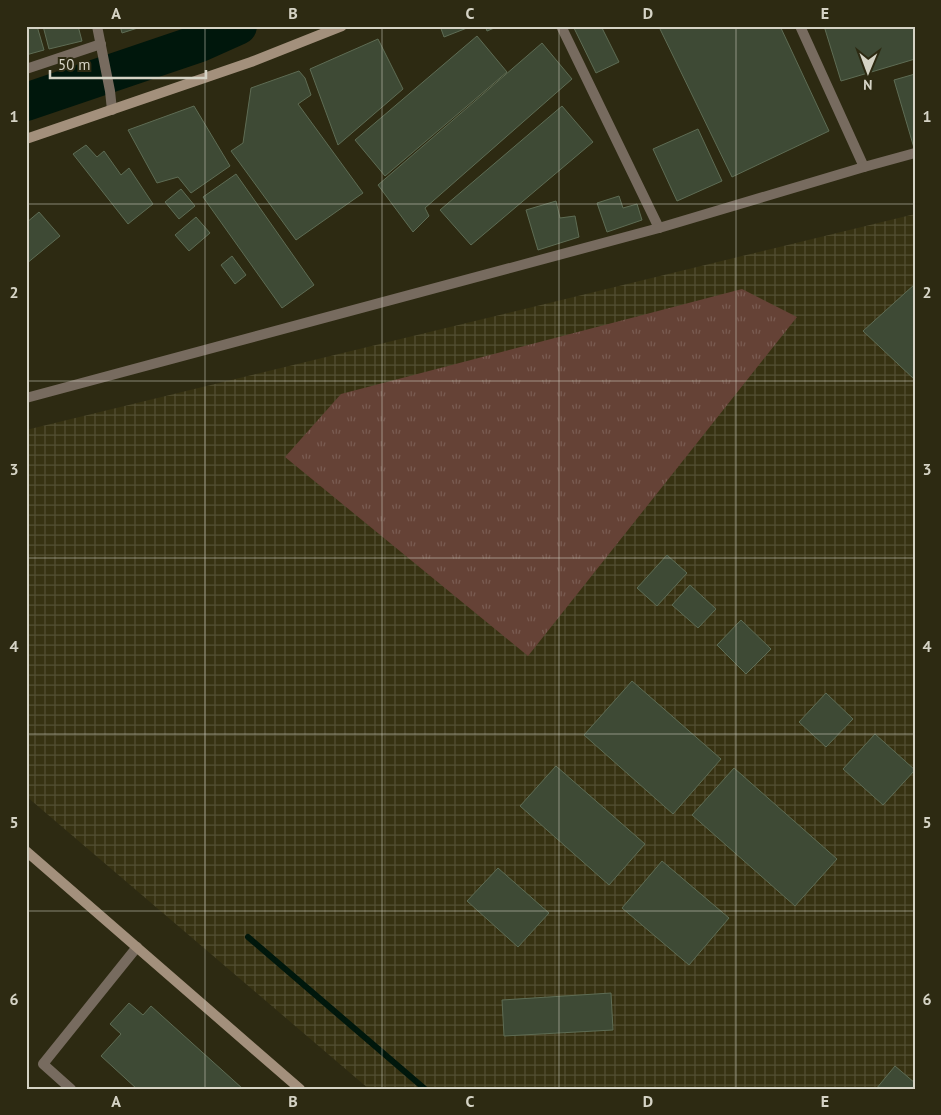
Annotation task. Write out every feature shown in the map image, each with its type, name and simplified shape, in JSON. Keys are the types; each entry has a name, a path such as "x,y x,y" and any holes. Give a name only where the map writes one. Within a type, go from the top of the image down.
{"street":[{"path":"97,26 112,110"},
{"path":"26,139 251,62 342,26"},
{"path":"561,26 659,228"},
{"path":"800,26 864,167"},
{"path":"26,69 102,48"},
{"path":"26,398 659,228 864,167 915,154"},
{"path":"26,851 300,1089"},
{"path":"71,1089 42,1064 137,947"}],"shaded area":[{"path":"915,214 915,1089 369,1089 26,796 26,430"}],"green space":[{"path":"742,289 797,317 528,656 285,457 341,394"}],"building":[{"path":"26,26 37,26 44,50 26,55"},
{"path":"43,26 78,26 82,41 49,49"},
{"path":"120,26 144,26 122,33"},
{"path":"440,26 466,26 467,28 444,37"},
{"path":"485,26 499,26 487,31"},
{"path":"573,26 601,26 619,62 596,73"},
{"path":"666,26 780,26 829,131 732,177 660,29"},
{"path":"824,26 915,26 915,59 841,81"},
{"path":"477,36 507,72 385,176 355,140"},
{"path":"378,39 403,89 338,145 310,69"},
{"path":"542,43 572,79 425,208 429,216 413,232 378,185"},
{"path":"299,71 305,78 311,95 298,104 363,193 296,240 231,151 243,143 251,88"},
{"path":"915,74 915,148 914,148 894,80"},
{"path":"194,106 230,166 191,193 178,177 157,183 128,130"},
{"path":"562,106 593,142 471,245 440,210"},
{"path":"698,129 722,181 677,201 653,149"},
{"path":"86,145 97,157 104,151 121,175 129,168 153,204 128,224 73,154"},
{"path":"236,174 314,285 282,308 203,197"},
{"path":"181,189 195,206 179,219 165,202"},
{"path":"619,196 623,208 637,204 642,220 607,232 597,203"},
{"path":"556,201 560,218 575,216 579,237 538,250 526,210"},
{"path":"39,212 60,236 26,264 26,223"},
{"path":"196,217 210,233 189,251 175,235"},
{"path":"232,256 246,275 235,284 221,265"},
{"path":"915,284 915,380 863,331"},
{"path":"667,555 687,573 657,606 637,588"},
{"path":"690,585 716,609 698,628 672,605"},
{"path":"741,620 771,649 746,674 717,645"},
{"path":"632,681 721,759 673,814 584,735"},
{"path":"826,693 853,719 826,747 799,722"},
{"path":"875,734 915,770 883,805 843,769"},
{"path":"556,766 645,844 609,885 520,806"},
{"path":"734,768 837,859 795,906 692,815"},
{"path":"662,861 729,918 689,965 622,908"},
{"path":"498,868 549,913 518,947 467,901"},
{"path":"611,993 613,1030 504,1036 502,1000"},
{"path":"129,1003 143,1015 151,1006 243,1089 137,1089 101,1056 121,1034 110,1024"},
{"path":"895,1066 915,1083 915,1089 876,1089"}],"waterway":[{"path":"26,102 200,43 238,26"},
{"path":"248,937 425,1089"}]}
